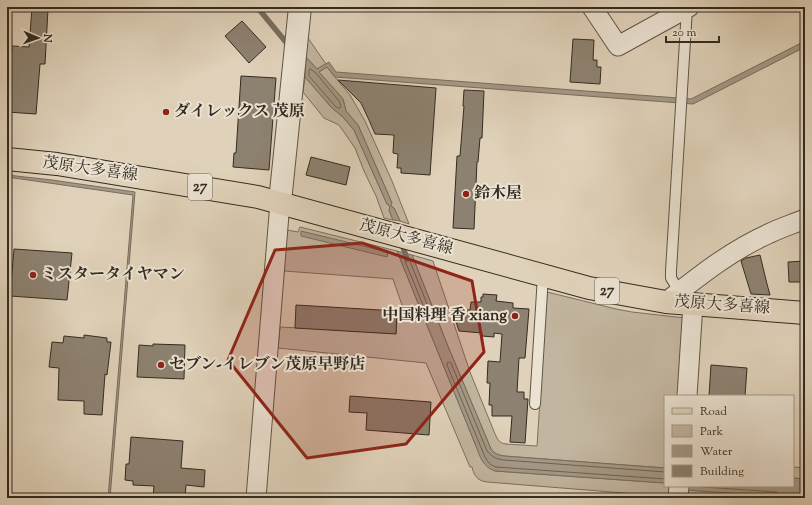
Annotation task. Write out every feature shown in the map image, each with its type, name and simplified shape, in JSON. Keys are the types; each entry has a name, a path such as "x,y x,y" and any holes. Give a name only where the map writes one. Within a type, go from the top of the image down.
{"main road":[{"name":"茂原大多喜線","path":"7,159 58,164 258,197 589,288 805,313"}],"street":[{"path":"256,498 280,202 300,7"},
{"path":"592,7 618,46 688,8"},
{"path":"687,395 679,299 706,271 735,252 767,234 805,219"}],"lane":[{"path":"679,299 671,278 671,271 688,8"},
{"path":"535,404 543,276"}],"highlighted area":[{"path":"362,243 472,281 484,352 406,444 307,458 228,360 275,250"}],"green space":[{"path":"307,38 326,64 317,69 306,57"},
{"path":"327,67 350,95 365,121 392,181 409,224 400,221 394,208 390,204 392,203 358,125 346,111 343,99 319,72"},
{"path":"305,77 332,108 343,117 354,130 387,204 389,205 389,210 393,220 384,218 355,148 339,125 324,118 303,92"},
{"path":"300,227 397,251 476,446 495,471 664,483 664,487 675,487 674,497 487,482 481,480 475,475 472,467 470,467 426,363 278,348 280,327 396,333 397,311 404,311 393,279 284,271 287,230 298,232"},
{"path":"412,255 433,261 470,372 499,441 504,444 537,446 547,292 616,309 685,318 681,395 664,395 664,468 498,455 491,449"},
{"path":"794,467 805,468 805,479 794,478"},
{"path":"685,490 805,498 684,498"}],"water":[{"path":"805,41 805,47 693,104 335,77 327,67 319,72 343,99 346,111 358,125 392,203 392,207 394,208 400,221 393,220 389,210 389,205 387,204 354,130 343,117 332,108 305,77 306,57 317,69 329,62 336,72 691,99"},
{"path":"7,175 135,192 110,498 108,498 133,195 7,177"},
{"path":"301,231 388,252 387,257 301,236"},
{"path":"397,251 412,255 447,344 491,449 494,452 498,455 504,456 664,468 664,483 495,471 482,461"},
{"path":"794,478 805,479 805,498 685,490 685,487 794,487"}],"building":[{"path":"32,8 48,9 45,64 40,64 36,114 7,112 12,46 29,47"},
{"path":"242,21 266,47 249,63 225,36"},
{"path":"573,39 594,40 593,60 597,60 597,67 601,67 600,84 570,82"},
{"path":"241,76 276,78 269,170 233,167 234,153 236,153"},
{"path":"338,80 436,88 430,175 401,173 401,168 397,168 398,154 393,153 394,135 375,134 361,103"},
{"path":"464,90 484,91 482,138 480,138 477,162 474,229 453,228 457,156 460,156"},
{"path":"311,157 350,167 346,185 306,175"},
{"path":"14,249 72,253 67,300 10,296"},
{"path":"760,255 770,295 751,294 741,261 746,258"},
{"path":"805,261 805,282 789,282 788,262"},
{"path":"483,294 497,295 496,301 513,303 513,308 529,309 525,358 519,358 517,392 524,392 524,399 528,399 525,443 510,442 512,416 492,416 492,405 489,405 490,383 487,383 488,361 500,362 502,334 494,333 494,337 482,336 482,333 459,331 452,309 470,310 471,302 481,302 481,297 483,297"},
{"path":"296,305 397,311 396,334 295,328"},
{"path":"84,335 107,338 107,342 111,342 107,375 105,374 102,415 84,414 84,401 58,400 59,368 49,367 52,342 63,343 64,336 84,338"},
{"name":"セブン-イレブン茂原早野店","path":"153,344 185,345 184,379 137,377 139,345 153,346"},
{"path":"711,365 747,368 745,395 709,395"},
{"path":"350,396 431,402 429,435 366,430 367,413 349,412"},
{"path":"131,437 183,441 181,468 205,470 204,487 186,485 185,498 153,498 154,486 133,485 133,481 125,480 126,464 129,464"}],"waterway":[{"path":"257,7 290,47"},
{"path":"401,241 407,259"}],"place":[{"name":"ダイレックス 茂原","path":"166,112"},
{"name":"鈴木屋","path":"466,194"},
{"name":"ミスタータイヤマン","path":"33,275"},
{"name":"中国料理 香 xiang","path":"515,316"},
{"name":"セブン-イレブン茂原早野店","path":"161,365"}]}
